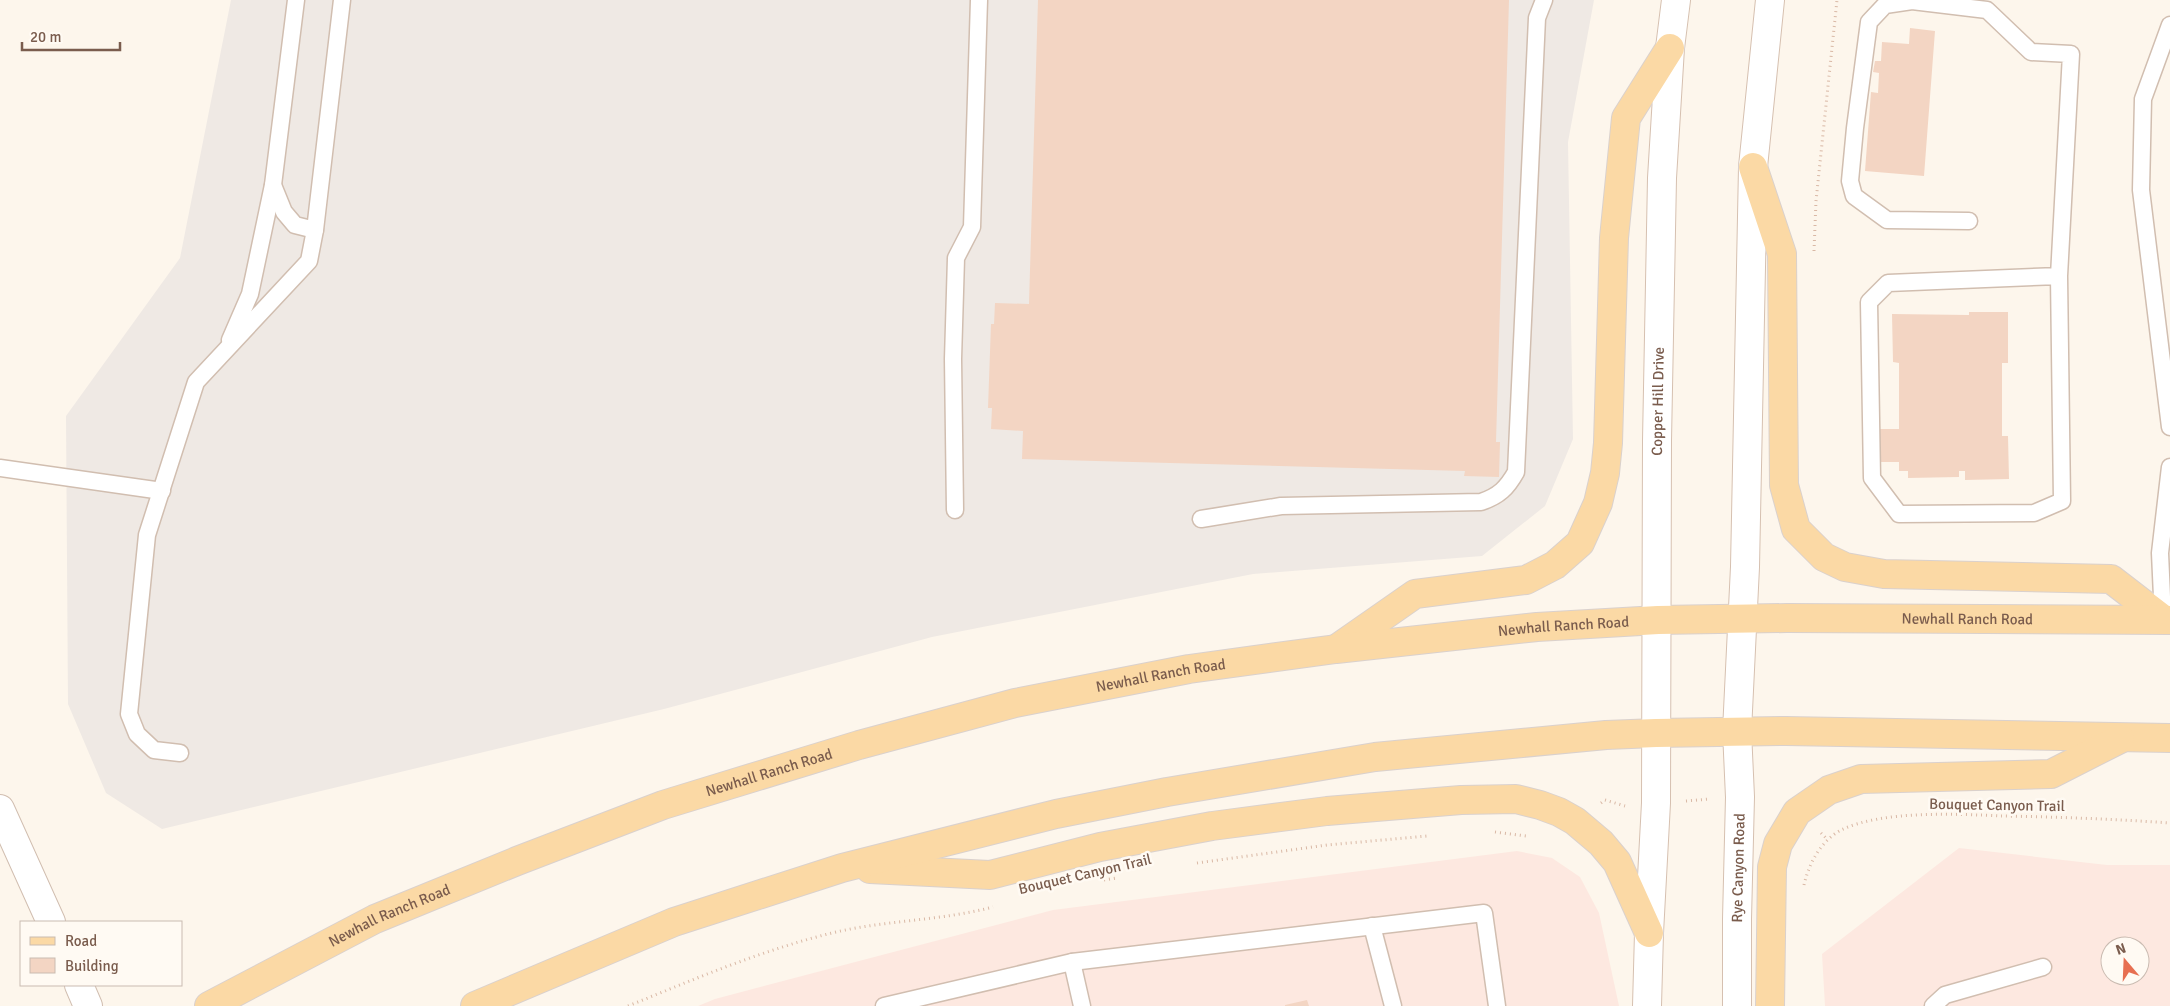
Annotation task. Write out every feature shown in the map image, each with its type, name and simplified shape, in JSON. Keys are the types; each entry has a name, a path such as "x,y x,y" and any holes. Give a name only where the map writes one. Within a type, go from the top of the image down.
{"main road":[{"name":"Copper Hill Drive","path":"1656,804 1662,178 1670,48 1676,0"},
{"path":"1737,732 1742,619 1753,167 1770,0"},
{"path":"1336,649 1416,594 1526,580 1555,565 1580,543 1598,503 1605,473 1608,443 1614,238 1626,118 1670,48"},
{"path":"1753,167 1782,254 1784,485 1796,529 1824,557 1845,567 1884,574 2111,579 2167,620"},
{"name":"Newhall Ranch Road","path":"209,1006 375,919 517,861 663,805 859,745 1015,703 1189,669 1336,649 1537,627 1658,620 1742,619 2167,620"},
{"path":"475,1006 674,922 842,868 1056,814 1176,790 1375,757 1606,735 1656,733 1737,732 2170,738"},
{"name":"Rye Canyon Road","path":"1737,732 1740,797 1736,919 1737,1006"},
{"path":"1770,1006 1772,867 1778,844 1797,812 1829,790 1860,779 2051,774 2124,737"},
{"path":"842,868 990,875 1100,847 1212,826 1337,810 1462,800 1516,799 1559,812 1575,821 1601,843 1617,862 1649,933"},
{"path":"1647,1006 1656,804"},
{"path":"0,809 51,921"},
{"path":"79,986 88,1006"}],"lane":[{"path":"225,350 250,294 273,185 296,0"},
{"path":"180,753 154,750 137,734 129,714 147,535 196,382 309,261 315,230 342,0"},
{"path":"955,510 953,358 956,258 972,226 979,0"},
{"path":"1201,519 1280,506 1481,502 1496,497 1508,486 1516,472 1537,18 1544,0"},
{"path":"1969,221 1887,220 1854,196 1850,181 1869,22 1885,6 1912,1 1987,10 2031,52 2071,54 2059,276 2062,501 2034,513 1899,514 1872,478 1869,302 1888,283 2059,276"},
{"path":"2170,25 2143,99 2140,190 2170,427"},
{"path":"273,185 284,212 295,225 315,230"},
{"path":"2167,620 2160,553 2170,467"},
{"path":"0,468 162,491"},
{"path":"884,1006 1072,962 1484,913 1497,1006"},
{"path":"1372,926 1393,1006"},
{"path":"1072,962 1082,1006"},
{"path":"1934,1006 1945,994 2043,967"}],"path":[{"path":"1814,259 1816,201 1837,0"},
{"path":"1605,800 1622,806 1740,797"},
{"name":"Bouquet Canyon Trail","path":"1803,893 1806,878 1817,851 1841,830 1868,820 1942,814 2098,818 2170,823"},
{"path":"1486,831 1530,836"},
{"path":"1196,863 1328,845 1436,835"},
{"name":"Bouquet Canyon Trail","path":"1096,882 1123,876"},
{"name":"Bouquet Canyon Trail","path":"628,1006 754,956 833,933 963,915 1001,905"}],"shaded area":[{"path":"231,0 1594,0 1568,142 1573,439 1545,506 1482,556 1253,574 932,637 664,709 162,829 106,793 68,704 66,416 180,258"},
{"path":"1959,848 2107,865 2170,865 2170,1006 1825,1006 1822,954"},
{"path":"1517,851 1552,858 1580,877 1599,913 1619,1006 698,1006 715,999 1053,910"}],"building":[{"path":"1038,0 1509,0 1496,442 1500,442 1499,477 1464,476 1465,471 1022,459 1023,431 991,429 992,408 988,408 991,324 994,324 995,303 1029,304"},
{"path":"1910,28 1935,31 1924,176 1865,171 1871,92 1878,93 1879,73 1873,72 1875,61 1881,61 1882,42 1909,44"},
{"path":"1969,312 2008,312 2008,363 2002,363 2002,436 2008,436 2009,479 1965,480 1965,471 1959,471 1959,477 1908,478 1908,471 1899,471 1899,462 1879,462 1879,429 1899,429 1899,363 1893,362 1892,314 1969,315"},
{"path":"1307,1000 1309,1006 1285,1006 1285,1005"}]}
